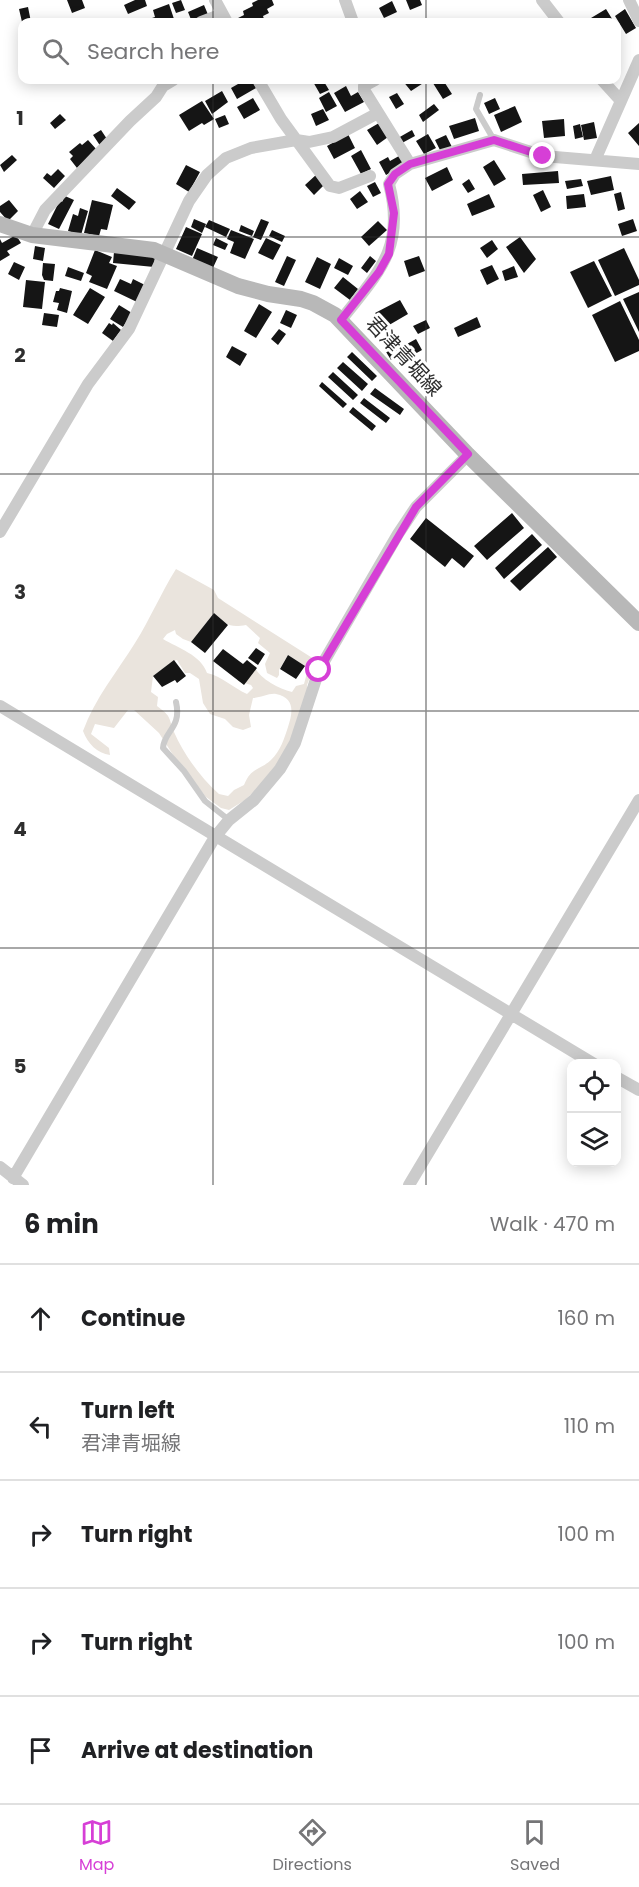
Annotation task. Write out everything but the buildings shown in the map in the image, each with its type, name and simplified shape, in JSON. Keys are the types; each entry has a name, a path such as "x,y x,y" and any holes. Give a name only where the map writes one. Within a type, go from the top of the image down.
{"main road":[{"name":"君津青堀線","path":"0,224 32,234 154,250 238,286 314,303 341,320 468,454 639,623"}],"street":[{"path":"215,0 224,18"},
{"path":"345,0 352,18"},
{"path":"542,0 556,18"},
{"path":"629,0 639,21"},
{"path":"595,160 639,60"},
{"path":"32,234 45,210 166,84"},
{"path":"261,84 296,140 330,186 339,188 370,176"},
{"path":"367,84 364,86 378,113 410,164"},
{"path":"606,84 621,101"},
{"path":"0,532 88,384 129,329 189,201 207,175 226,158 251,148 296,140 309,142 333,137 378,113"},
{"path":"341,320 379,272 389,254 394,213 388,184 395,174 410,164 494,140 543,156 639,164"},
{"path":"0,1167 18,1182 215,837 229,820 254,800 280,769 295,743 319,670 398,534 416,507 468,454"},
{"path":"0,706 586,1059"},
{"path":"409,1185 639,800"},
{"path":"621,1080 639,1090"}],"lane":[{"path":"480,95 476,109 494,140"},
{"path":"176,702 175,725 166,737 163,748 184,771 205,801 229,820"}],"shaded area":[{"path":"176,569 214,590 218,598 314,659 314,667 307,685 307,696 292,744 262,784 245,800 229,810 221,808 206,797 175,758 159,733 134,710 128,710 114,728 95,724 91,734 109,748 110,755 94,747 83,731 100,696 140,634","holes":["214,613 228,624 246,625 260,638 258,643 270,653 265,664 267,673 277,678 288,655 308,669 304,684 296,686 292,692 287,691 266,680 255,668 236,676 238,681 251,685 253,688 247,694 207,673 200,661 163,639 175,630 176,634 191,642","177,660 185,673 190,673 199,679 203,703 210,714 225,719 233,727 243,730 251,727 249,715 253,698 276,694 287,699 291,706 290,721 284,740 277,752 271,760 252,772 244,785 228,796 219,794 194,766 178,741 169,718 157,706 158,697 151,692 153,676"]}],"route":[{"path":"319,670 416,507 468,454 341,320 379,272 389,254 394,228 394,204 388,184 390,179 410,164 494,140 543,156"}]}
